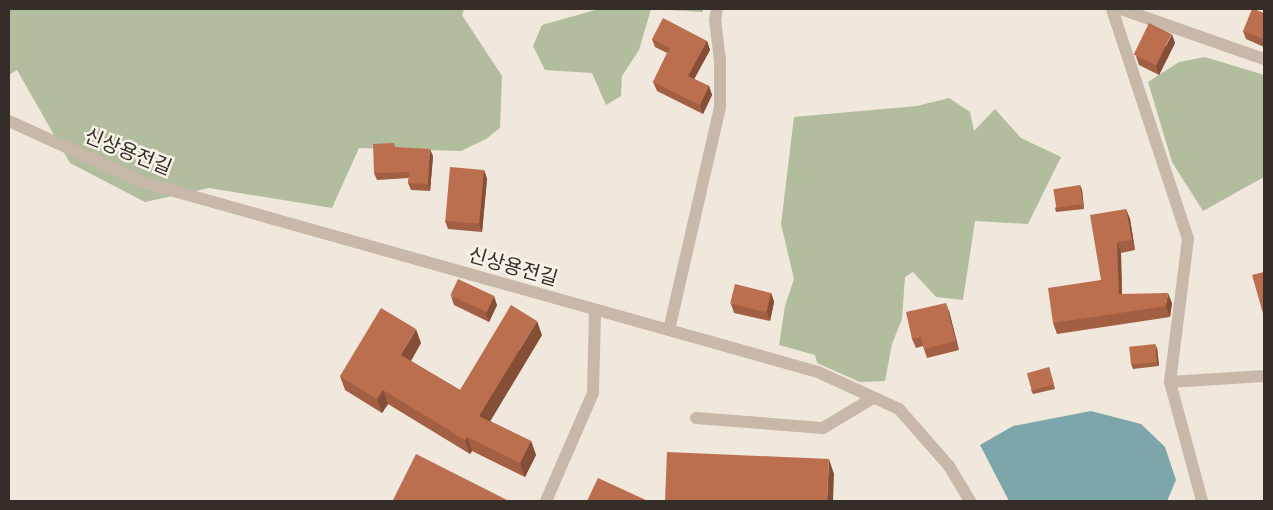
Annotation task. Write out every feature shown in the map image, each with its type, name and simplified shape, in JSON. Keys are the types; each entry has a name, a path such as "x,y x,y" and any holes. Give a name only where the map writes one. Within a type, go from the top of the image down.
{"street":[{"path":"669,330 720,108 720,60 715,20 717,9"},
{"path":"1112,9 1188,239 1170,382 1202,501"},
{"path":"1121,9 1264,59"},
{"name":"신상용전길","path":"9,121 142,182 818,372 899,409 949,466 970,501"},
{"path":"546,501 593,393 595,310"},
{"path":"1170,382 1264,376"},
{"path":"696,418 823,428 873,398"}],"green space":[{"path":"9,9 464,9 462,15 502,76 500,128 486,139 461,151 359,148 332,208 209,188 145,202 70,163 17,70 9,75"},
{"path":"599,9 651,9 639,50 622,76 621,96 606,105 592,73 545,70 533,46 542,25"},
{"path":"651,9 703,9 703,12"},
{"path":"1205,57 1264,75 1264,177 1203,211 1172,162 1148,82 1179,62"},
{"path":"949,98 970,112 974,131 995,109 1021,138 1061,157 1028,224 975,221 963,300 936,297 913,272 905,277 902,319 892,344 885,381 860,382 817,363 815,355 779,345 785,306 794,279 781,224 794,117 917,106"}],"water":[{"path":"1091,411 1141,424 1165,447 1176,480 1167,501 1009,501 980,445 1013,426"}],"building":[{"path":"1252,9 1264,13 1264,39 1243,31"},
{"path":"663,18 707,41 688,76 709,86 700,105 653,82 670,48 652,39"},
{"path":"1149,23 1171,34 1156,65 1134,54"},
{"path":"394,143 395,147 430,149 428,184 408,183 409,172 374,173 373,144"},
{"path":"450,167 484,170 479,224 445,221"},
{"path":"1080,185 1083,204 1056,208 1053,189"},
{"path":"1126,209 1132,240 1117,242 1119,294 1168,293 1166,306 1053,323 1048,288 1101,280 1090,215"},
{"path":"1264,272 1264,317 1252,275"},
{"path":"458,279 494,296 487,312 450,295"},
{"path":"735,284 771,293 766,312 730,303"},
{"path":"946,303 956,341 924,349 921,337 912,339 906,312"},
{"path":"511,305 537,321 479,416 531,441 520,463 467,437 465,440 383,390 377,399 340,376 381,308 416,329 401,355 460,390"},
{"path":"1155,344 1157,362 1131,365 1129,347"},
{"path":"1049,367 1054,384 1032,391 1027,373"},
{"path":"667,452 829,459 827,501 665,501"},
{"path":"416,454 509,501 393,500"},
{"path":"598,478 648,501 587,501"}]}
